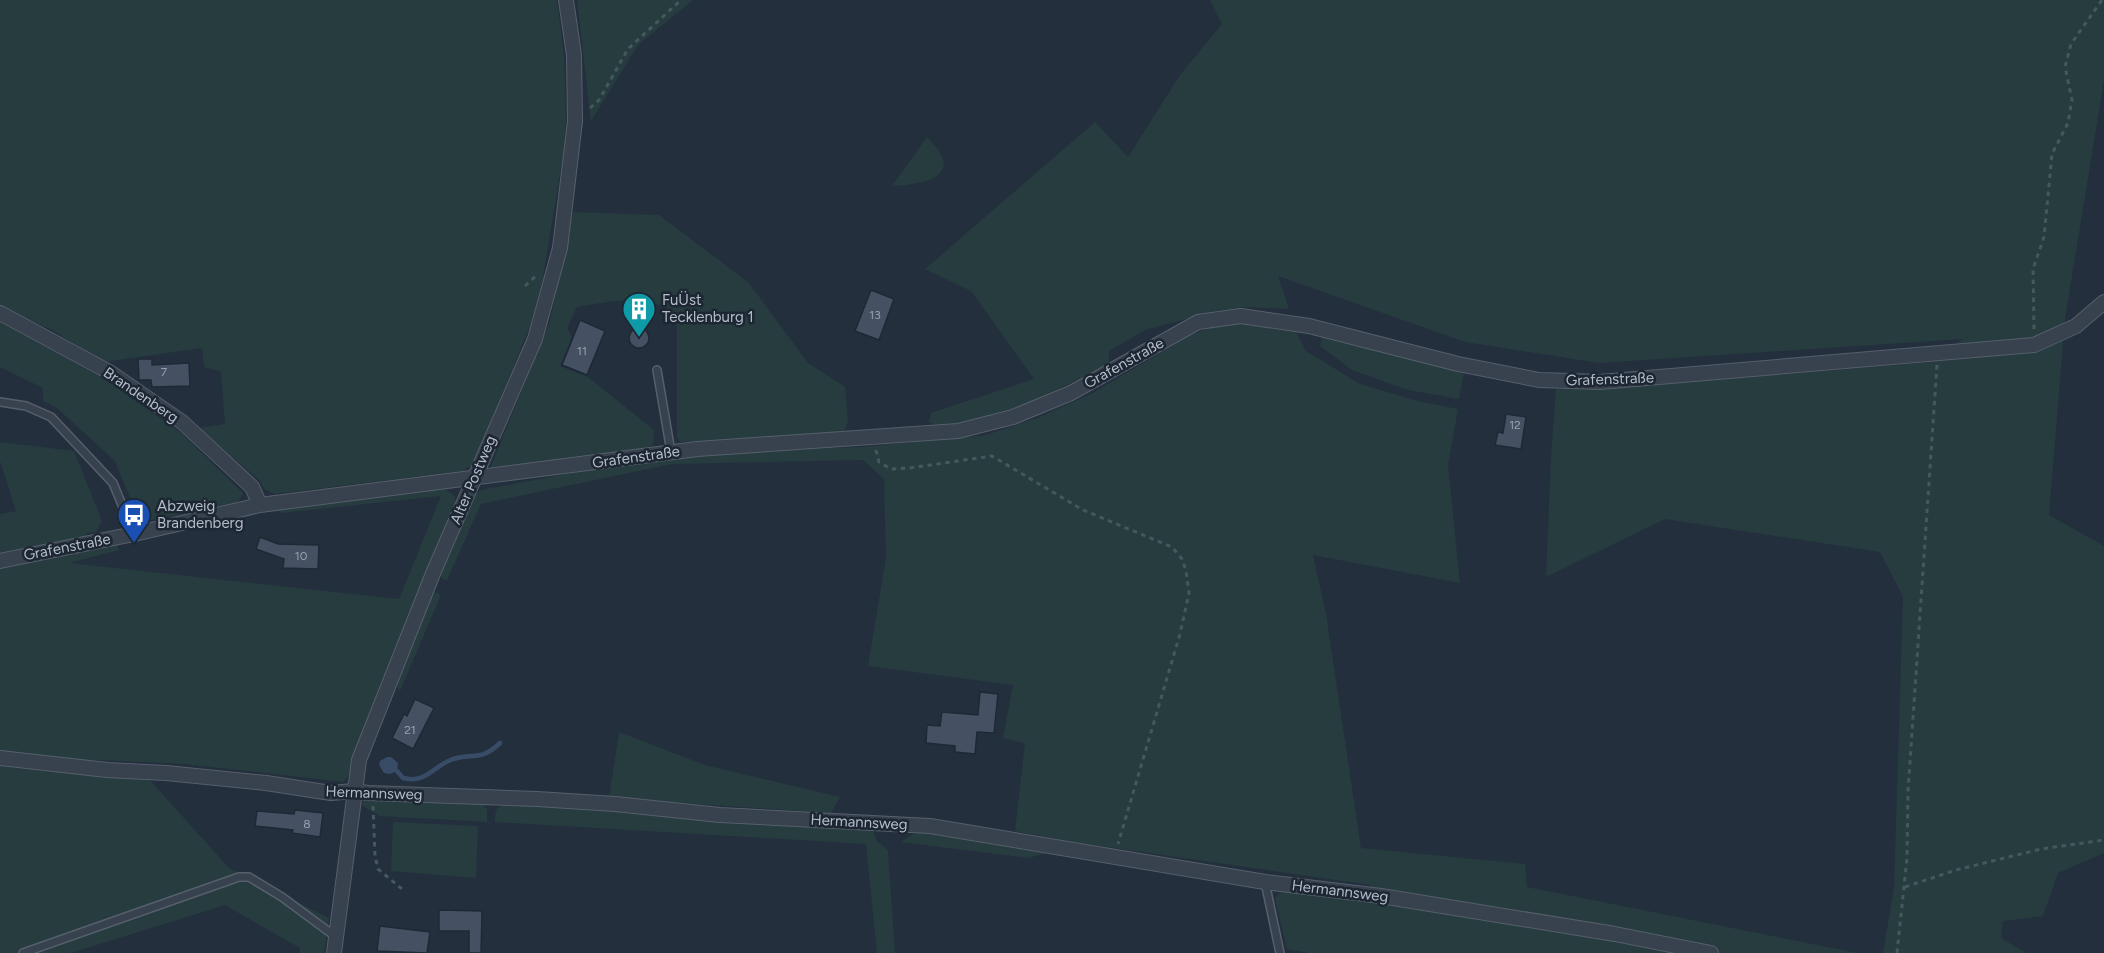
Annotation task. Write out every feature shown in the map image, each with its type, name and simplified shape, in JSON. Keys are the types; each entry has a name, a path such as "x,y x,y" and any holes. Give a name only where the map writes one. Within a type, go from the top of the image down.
{"street":[{"name":"Alter Postweg","path":"334,953 361,792 359,760 434,571 535,339 560,248 576,121 574,55 566,0"},
{"name":"Grafenstraße","path":"0,561 134,534 260,505 708,448 958,431 1014,417 1071,393 1198,322 1241,316 1309,326 1458,364 1539,380 1600,382 2034,345 2076,326 2104,302"},
{"name":"Brandenberg","path":"0,313 111,373 182,422 252,487 260,505"},
{"name":"Hermannsweg","path":"0,758 107,770 166,773 266,783 331,793 361,792 548,800 615,804 720,815 930,826 1265,882 1381,896 1615,934 1711,953"}],"lane":[{"path":"657,370 671,452"},
{"name":"Grafenstraße","path":"0,402 26,406 51,417 113,483 134,534"},
{"path":"23,953 239,877 249,877 282,897 336,937"},
{"path":"1265,882 1280,953"}],"path":[{"path":"576,121 598,100 627,49 681,0"},
{"path":"2034,345 2033,269 2044,237 2052,154 2068,123 2072,100 2066,67 2071,44 2102,0"},
{"path":"1897,953 1905,888 1908,791 1938,353"},
{"path":"875,437 879,462 891,469 992,456 1083,510 1172,547 1182,560 1189,593 1180,634 1117,848"},
{"path":"361,792 373,806 375,856 378,869 402,889"},
{"path":"1905,888 1956,870 2041,849 2104,840"}],"green space":[{"path":"0,0 557,0 564,55 566,121 563,155 542,283 530,326 474,463 463,471 274,494 264,489 260,481 199,428 225,424 221,372 204,367 202,348 103,362 52,330 0,307"},
{"path":"577,0 693,0 638,45 591,121"},
{"path":"1210,0 2104,0 2104,80 2065,319 2049,515 2104,546 2104,853 2058,873 2043,916 2003,921 2001,938 2026,953 1883,953 1894,888 1903,597 1880,552 1665,519 1546,577 1556,389 1607,389 1932,362 1963,339 1599,363 1465,342 1278,276 1289,309 1249,307 1216,311 1145,330 1109,351 1109,363 1046,395 992,416 966,423 945,426 929,422 931,413 1034,379 971,291 925,269 1095,122 1128,157 1180,75 1222,24"},
{"path":"927,137 938,150 943,161 943,169 929,180 892,186"},
{"path":"573,212 659,215 748,282 808,363 845,387 848,420 844,434 680,442 677,437 677,327 671,314 661,306 634,300 619,301 577,307 567,328 572,337 560,366 588,377 654,430 653,445 647,448 533,466 495,469 491,466 550,321"},
{"path":"0,322 106,380 180,432 243,493 238,502 148,521 138,517 115,461 57,408 43,401 43,388 0,367"},
{"path":"1219,324 1253,324 1294,328 1306,351 1360,384 1418,401 1458,409 1448,465 1460,583 1313,555 1326,614 1361,848 1525,864 1527,887 1857,953 1309,953 1287,949 1275,898 1283,889 1374,901 1370,885 1080,843 1015,831 1025,743 1003,738 1013,685 868,666 886,558 884,479 863,460 672,464 481,504 447,580 442,579 441,571 471,496 481,490 651,458 862,447 986,435 1037,418 1091,394 1189,336"},
{"path":"1332,337 1464,372 1459,399 1408,390 1352,370 1320,346 1322,338"},
{"path":"0,442 74,451 102,521 96,532 85,534 90,538 0,556 0,514 16,511 0,461"},
{"path":"445,489 455,496 455,507 353,770 343,782 185,764 5,756 44,771 148,778 229,868 329,918 324,953 300,953 300,948 225,905 71,953 0,953 0,568 117,544 119,550 69,563 399,599 441,496 281,513 277,509"},
{"path":"436,592 441,595 400,691 397,686 432,595"},
{"path":"619,732 705,765 840,797 831,813 609,798"},
{"path":"366,799 483,804 487,810 487,822 380,816 361,805"},
{"path":"504,804 872,827 877,841 888,850 895,953 877,953 866,844 495,822 496,811"},
{"path":"393,822 478,826 476,878 391,871"},
{"path":"918,831 1052,851 1029,858 901,842"}],"water":[{"path":"391,757 398,763 397,771 390,774 384,773 379,765 380,761"}],"building":[{"path":"871,290 894,299 879,340 855,331"},
{"path":"580,320 605,331 587,375 562,365"},
{"name":"FuÜst Tecklenburg 1","path":"635,328 643,328 649,334 649,342 643,348 635,348 629,342 629,334"},
{"path":"138,359 152,359 152,365 189,363 190,386 152,387 151,380 139,380"},
{"path":"1506,414 1526,417 1521,449 1495,445 1498,432 1503,433"},
{"path":"260,537 278,544 319,545 318,569 283,568 284,559 256,549"},
{"path":"980,692 998,694 994,733 977,732 975,754 955,752 955,746 926,743 927,725 940,726 942,712 978,715"},
{"path":"415,699 434,708 413,749 392,738 404,714 407,716"},
{"path":"295,810 323,813 320,837 292,833 293,830 255,826 257,811 294,814"},
{"path":"439,910 482,911 481,953 469,953 469,931 439,931"},
{"path":"380,926 430,932 427,953 377,951"}],"waterway":[{"path":"397,771 403,778 418,779 446,762 461,757 482,755 500,743"}],"place":[{"name":"FuÜst Tecklenburg 1","path":"639,338"},
{"name":"Abzweig Brandenberg","path":"134,544"}]}
